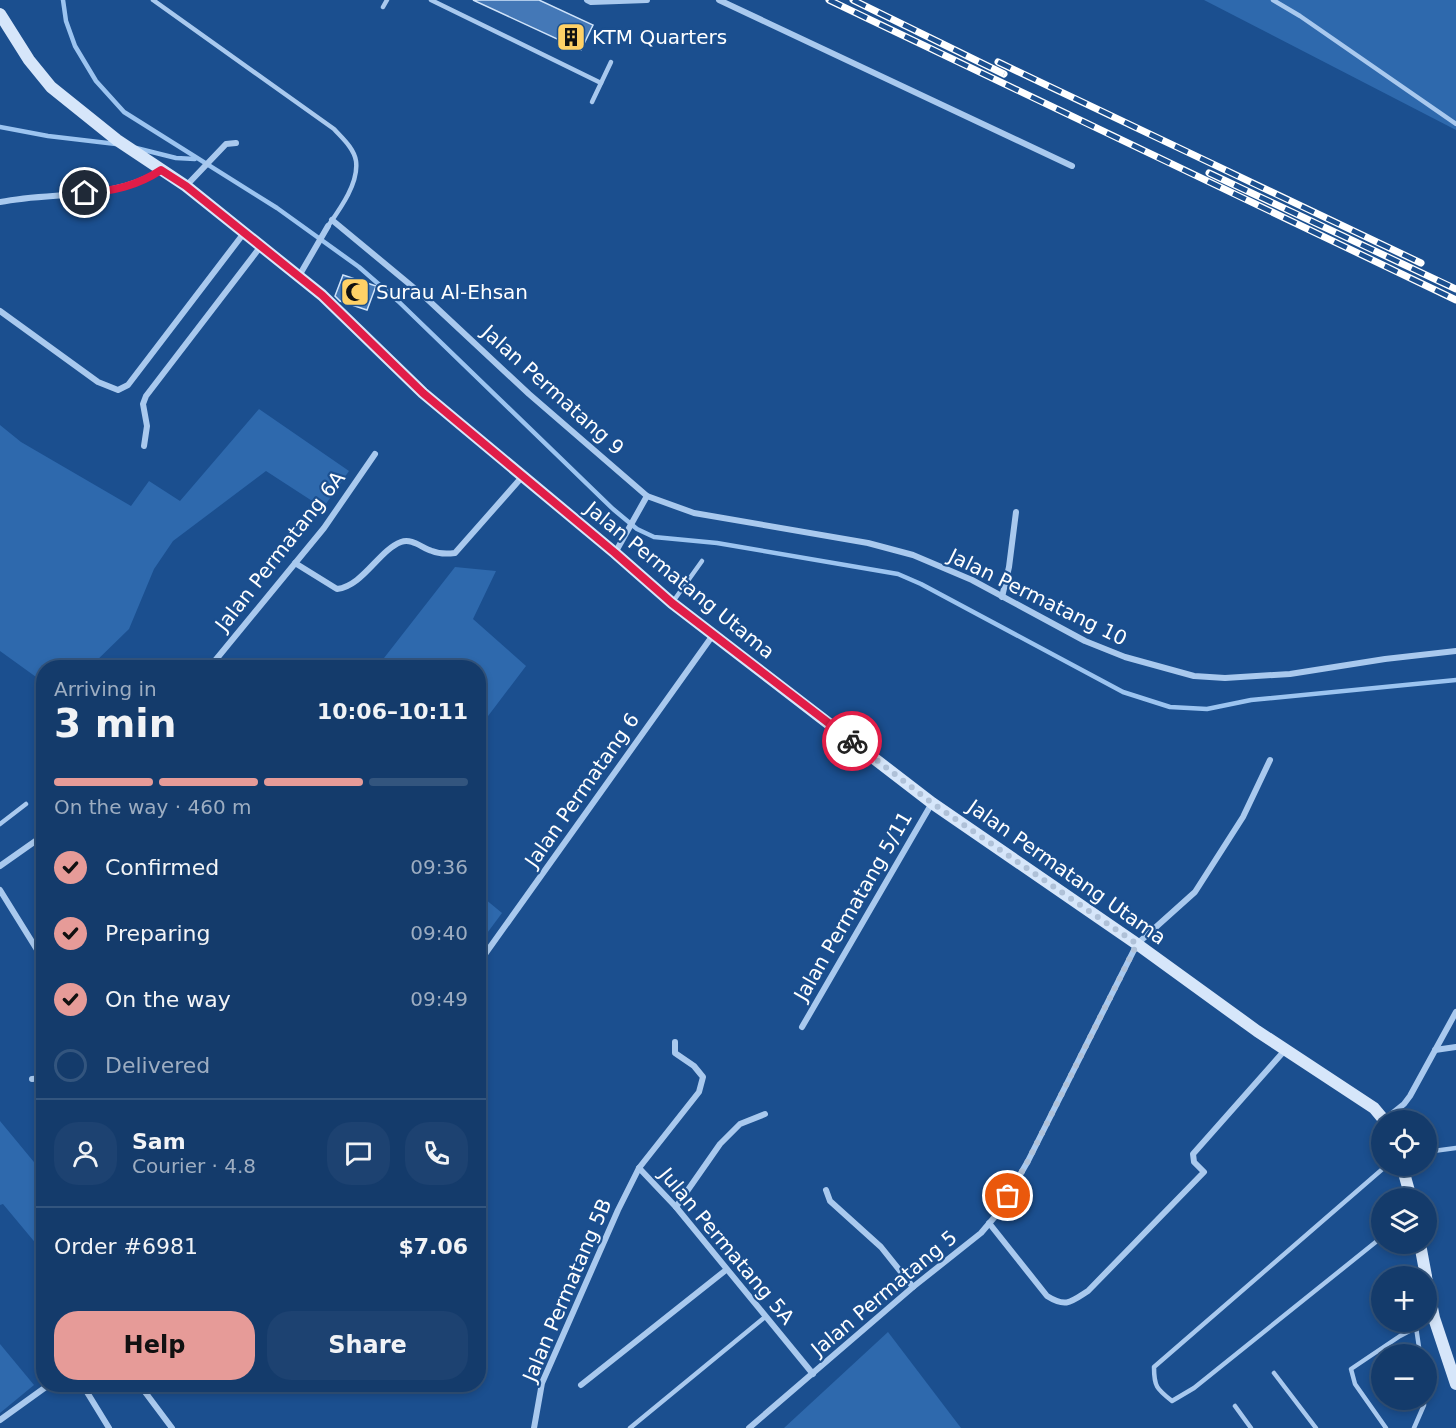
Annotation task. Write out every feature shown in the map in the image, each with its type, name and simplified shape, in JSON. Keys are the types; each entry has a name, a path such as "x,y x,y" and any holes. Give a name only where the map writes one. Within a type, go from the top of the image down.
{"street":[{"path":"587,0 591,2 647,0"},
{"path":"720,0 1072,166"},
{"name":"Jalan Permatang Utama","path":"0,14 29,60 51,87 117,140 186,186 299,276 423,393 672,603 932,803 1376,1110"},
{"path":"186,186 219,151 232,143"},
{"path":"0,202 108,191 145,180 161,170"},
{"path":"299,276 330,223"},
{"name":"Jalan Permatang 9","path":"330,223 425,297 529,394 647,496"},
{"path":"0,310 98,382 118,390 128,385 244,233"},
{"path":"144,446 147,426 143,404 146,396 261,246"},
{"name":"Jalan Permatang 6A","path":"215,660 324,528 375,454"},
{"path":"294,563 337,589 343,588 361,576 394,546 403,541 414,542 432,551 455,553 522,477"},
{"path":"615,553 647,496"},
{"name":"Jalan Permatang 10","path":"647,496 694,513 868,543 913,555 972,580 1085,641 1125,657 1194,676 1225,678 1290,674 1385,659 1456,651"},
{"path":"1002,597 1009,567 1016,512"},
{"name":"Jalan Permatang 6","path":"486,953 713,634"},
{"path":"1137,944 1196,892 1244,817 1270,760"},
{"name":"Jalan Permatang 5/11","path":"802,1027 932,803"},
{"path":"0,866 36,841"},
{"path":"0,890 36,948"},
{"name":"Jalan Permatang 5","path":"749,1428 913,1287 981,1233 998,1213 1028,1161 1137,944"},
{"path":"1396,1110 1404,1104 1456,1012"},
{"name":"Jalan Permatang 5B","path":"534,1428 542,1383 618,1210 639,1168 699,1092 703,1077 694,1066 675,1053 675,1042"},
{"path":"1435,1050 1456,1047"},
{"path":"989,1223 1047,1296 1058,1302 1069,1303 1088,1291 1204,1172 1194,1162 1193,1154 1285,1049"},
{"path":"32,1079 36,1079"},
{"path":"676,1208 720,1144 740,1124 765,1114"},
{"name":"Julan Permatang 5A","path":"639,1168 676,1208 813,1374"},
{"path":"826,1190 830,1201 881,1247 913,1287"},
{"path":"581,1385 726,1270"},
{"path":"1437,1327 1456,1384"},
{"path":"0,1420 39,1392"},
{"path":"87,1392 109,1428"},
{"path":"145,1392 172,1428"}],"lane":[{"path":"153,0 334,129 347,144 356,160 354,176 330,223"},
{"path":"383,7 387,0"},
{"path":"431,0 443,3 601,83"},
{"path":"1273,0 1300,16 1456,124"},
{"path":"592,102 611,62"},
{"path":"672,603 702,561"},
{"path":"0,824 26,804"},
{"path":"1437,1151 1456,1148"},
{"path":"1371,1246 1194,1388 1172,1401 1157,1389 1154,1367 1374,1176"},
{"path":"630,1428 765,1317"},
{"path":"1386,1428 1355,1384 1351,1370 1373,1353 1408,1332"},
{"path":"1275,1373 1316,1428"},
{"path":"1235,1406 1251,1428"},
{"path":"1414,1428 1422,1410"}],"shaded area":[{"path":"1204,0 1456,0 1456,130"},
{"path":"259,409 349,471 323,508 266,471 173,541 154,569 129,629 97,660 36,660 36,677 0,651 0,425 21,442 131,506 149,481 180,501"},
{"path":"455,567 496,571 473,619 526,666 486,719 486,660 382,660"},
{"path":"486,900 502,913 486,935"},
{"path":"0,1121 36,1165 36,1244 3,1204 0,1205"},
{"path":"888,1332 961,1428 784,1428"},
{"path":"0,1344 34,1385 0,1413"}],"building":[{"name":"KTM Quarters","path":"473,0 539,0 593,25 581,50"},
{"name":"Surau Al-Ehsan","path":"343,275 376,286 367,310 340,301 335,296"}],"waterway":[{"path":"63,0 66,21 75,46 96,81 124,112 277,208 359,267 398,301 613,509 637,529 654,537 717,543 898,574 921,584 1123,692 1170,707 1207,709 1251,700 1456,680"},
{"path":"0,127 48,136 116,144"},
{"path":"136,148 176,158 195,159"}],"railway":[{"path":"829,0 1456,300"},
{"path":"853,0 1004,74"},
{"path":"998,62 1421,263"},
{"path":"1209,173 1456,289"}],"way so far":[{"path":"852,741 932,803 1137,944 1028,1161 1008,1196"}],"place":[{"name":"KTM Quarters","path":"571,37"},
{"name":"Surau Al-Ehsan","path":"355,292"}],"route":[{"path":"85,193 130,186 161,170 186,186 322,295 423,393 672,603 852,741"}]}
